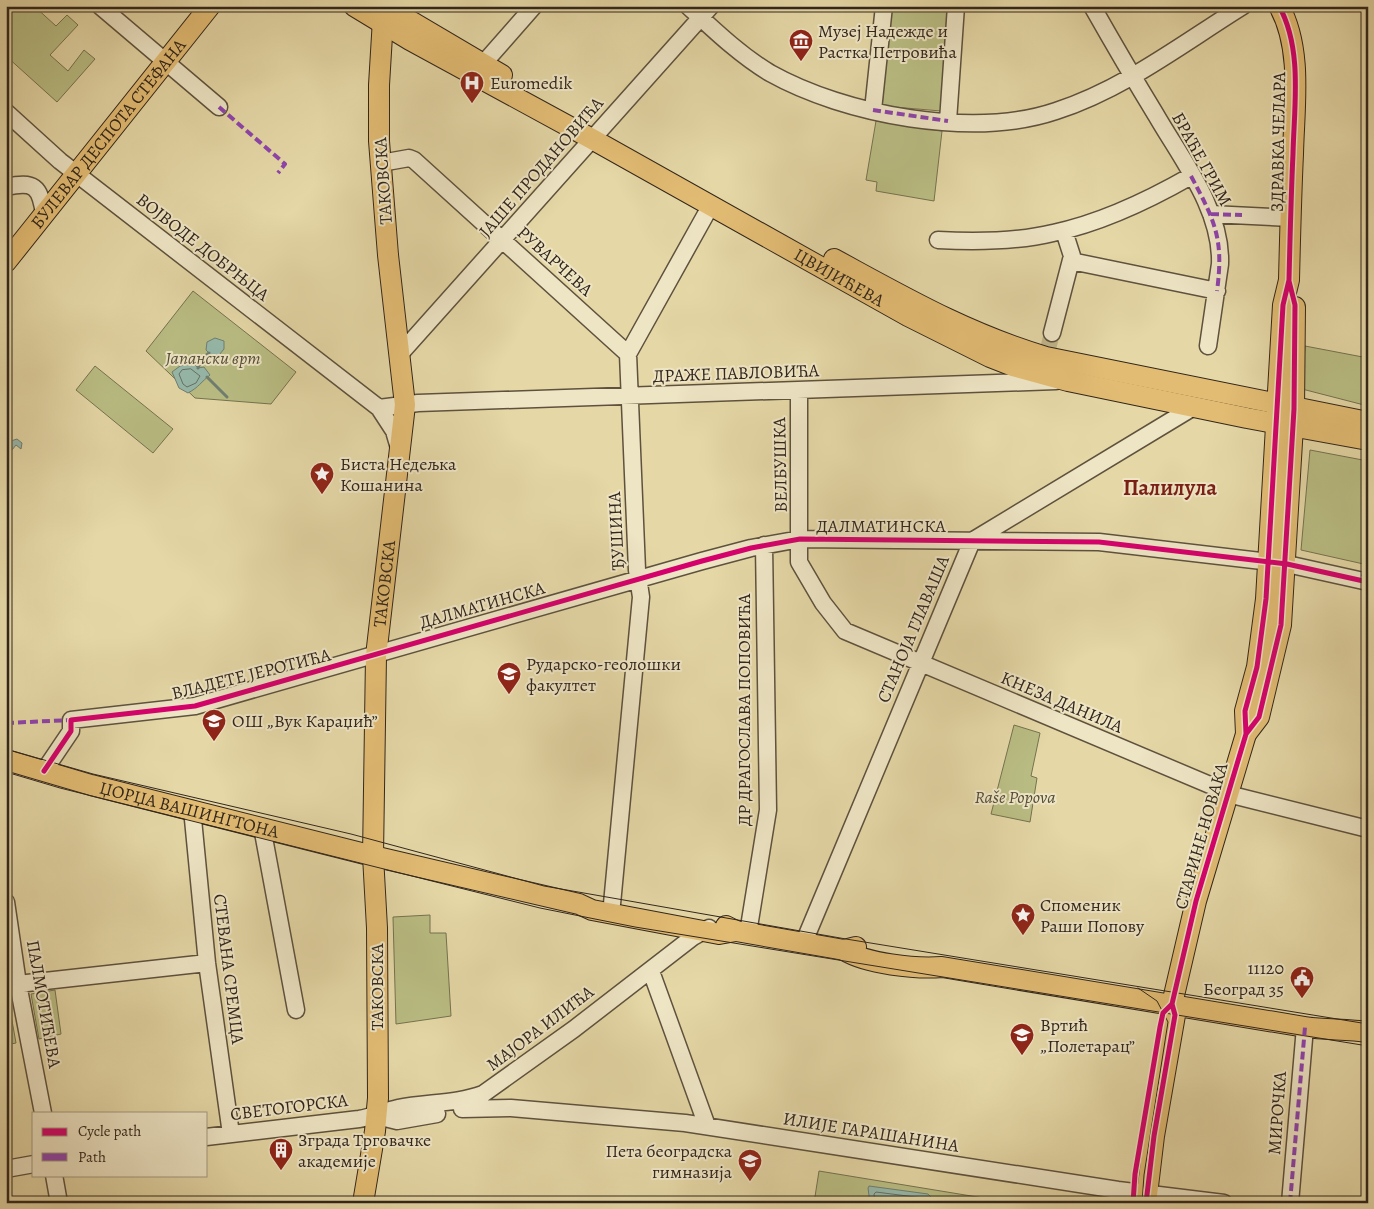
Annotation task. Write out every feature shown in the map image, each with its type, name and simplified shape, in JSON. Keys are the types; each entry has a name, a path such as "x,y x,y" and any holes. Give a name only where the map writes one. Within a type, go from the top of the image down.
{"main road":[{"name":"БУЛЕВАР ДЕСПОТА СТЕФАНА","path":"6,262 210,6"},
{"name":"ЦВИЈИЋЕВА","path":"354,6 382,12 597,134 976,334 1286,416 1368,440"},
{"name":"ЗДРАВКА ЧЕЛАРА","path":"1279,6 1288,26 1293,57 1289,280 1284,305 1286,416"},
{"name":"ЦВИЈИЋЕВА","path":"382,12 392,18 408,20 483,64 711,205 942,334 1013,366 1068,381 1192,408 1368,422"},
{"name":"ТАКОВСКА","path":"364,1203 377,1116 377,936 373,856 376,656 405,405 388,255 381,163 378,99 382,12"},
{"name":"СТАРИНЕ НОВАКА","path":"1140,1197 1163,1013 1172,1004 1196,901 1246,734 1245,712 1278,563 1286,416"},
{"name":"ЏОРЏА ВАШИНГТОНА","path":"6,760 90,785 192,809 373,856 579,904"},
{"path":"579,904 594,901 721,924 726,932"},
{"path":"579,904 592,910 726,932 804,942 844,950 855,957 925,968 942,967 1305,1027 1326,1030 1339,1028 1368,1032"},
{"path":"1326,1030 1338,1037 1368,1042"}],"street":[{"path":"100,6 164,63 219,107"},
{"path":"483,64 534,6"},
{"path":"688,6 706,12 746,56 782,79 822,96 873,110 948,122 995,124 1038,116 1071,106 1133,76 1243,6"},
{"path":"873,110 884,6"},
{"path":"948,122 956,6"},
{"name":"БРАЋЕ ГРИМ","path":"1092,6 1191,176 1211,214 1220,251 1217,292 1208,346"},
{"name":"ЈАШЕ ПРОДАНОВИЋА","path":"400,354 706,12"},
{"name":"ВОЈВОДЕ ДОБРЊЦА","path":"6,112 76,173 379,408 394,431 400,450"},
{"name":"РУВАРЧЕВА","path":"381,163 409,158 414,160 628,354"},
{"path":"938,240 985,241 1032,237 1064,231 1139,202 1191,176"},
{"path":"6,187 23,183 33,186 42,197 44,214"},
{"path":"628,354 711,205"},
{"path":"1211,214 1291,218"},
{"path":"1052,333 1072,261 1072,251 1064,231"},
{"path":"1072,261 1217,292"},
{"name":"ЂУШИНА","path":"612,904 640,607 628,354"},
{"name":"ДРАЖЕ ПАВЛОВИЋА","path":"405,405 1068,381"},
{"name":"ВЕЛБУШКА","path":"799,391 800,539"},
{"path":"379,408 405,405"},
{"path":"972,541 1192,408"},
{"name":"ДАЛМАТИНСКА","path":"376,656 639,581 702,561 764,545 800,539 1099,542 1278,563 1368,582"},
{"name":"КНЕЗА ДАНИЛА","path":"800,539 799,562 802,569 839,626 851,635 1228,793 1368,829"},
{"name":"СТАНОЈА ГЛАВАША","path":"804,942 972,541"},
{"name":"ДР ДРАГОСЛАВА ПОПОВИЋА","path":"726,932 768,810 764,545"},
{"name":"ВЛАДЕТЕ ЈЕРОТИЋА","path":"44,771 71,731 71,720 195,706 376,656"},
{"name":"СТЕВАНА СРЕМЦА","path":"192,809 207,963 231,1134"},
{"path":"262,827 296,1010"},
{"name":"ПАЛМОТИЋЕВА","path":"6,902 15,995 43,1112"},
{"name":"МАЈОРА ИЛИЋА","path":"487,1092 620,994 726,932"},
{"name":"МАЈОРА ИЛИЋА","path":"620,994 726,932"},
{"path":"15,995 207,963"},
{"path":"652,974 707,1126"},
{"name":"МИРОЧКА","path":"1290,1203 1305,1027"},
{"path":"377,1116 398,1108 468,1099 487,1092 511,1108"},
{"name":"ИЛИЈЕ ГАРАШАНИНА","path":"462,1109 473,1104 487,1092"},
{"name":"ИЛИЈЕ ГАРАШАНИНА","path":"377,1116 397,1121 462,1109 511,1108 707,1126 1140,1197 1224,1203"},
{"name":"СВЕТОГОРСКА","path":"208,1137 377,1116"},
{"path":"6,1169 32,1164"},
{"path":"54,1176 59,1203"}],"green space":[{"path":"6,6 34,6 56,26 67,15 78,25 50,55 68,71 84,50 95,59 57,102 6,56 6,50 11,44 6,40"},
{"path":"892,6 950,6 941,111 882,106"},
{"path":"876,121 942,131 934,201 876,191 877,182 866,180"},
{"name":"Јапански врт","path":"193,291 296,372 271,404 195,398 146,351"},
{"path":"1305,346 1368,358 1368,406 1302,389"},
{"path":"95,366 173,429 153,453 76,390"},
{"path":"1310,450 1368,461 1368,565 1301,550"},
{"name":"Raše Popova","path":"1014,725 1040,733 1031,776 1037,778 1030,822 991,814"},
{"path":"430,915 430,933 446,933 451,1016 396,1024 393,917"},
{"path":"55,990 61,1034 39,1039 31,994"},
{"path":"11,1015 16,1043 6,1045 6,1016"},
{"path":"819,1171 1014,1203 814,1203"}],"water":[{"path":"215,338 224,341 224,349 219,355 212,356 206,350 207,342"},
{"path":"193,363 198,368 204,367 210,375 188,393 179,388 172,372 180,366"},
{"path":"17,439 22,443 21,449 16,445 12,450 11,441"},
{"path":"869,1186 928,1194 931,1197 928,1203 870,1203"}],"waterway":[{"path":"198,368 201,360 209,353"},
{"path":"207,377 227,397"}],"tunnel":[{"path":"1048,349 1052,333"}],"tram line":[{"path":"6,749 93,774 351,834 544,886 846,939 1368,1024"},
{"path":"6,772 60,788 540,908 635,927 1368,1046"},
{"path":"1138,988 1157,1001 1168,1022 1144,1175 1142,1203"}],"marked path":[{"path":"219,107 285,164 278,173"},
{"path":"873,110 948,121"},
{"path":"1191,176 1212,218 1216,231 1219,257 1217,291"},
{"path":"1211,214 1242,215"},
{"path":"1362,580 1368,552"},
{"path":"6,723 71,720"},
{"path":"1290,1203 1305,1027"}],"cycle path":[{"path":"1146,1203 1154,1136 1175,1015 1172,1004 1196,901 1246,734 1245,711 1257,667 1266,599 1283,305 1289,280 1295,98 1294,59 1291,41 1287,23 1279,6"},
{"path":"1246,734 1259,717 1281,625 1294,409 1295,305 1289,281"},
{"path":"44,771 71,731 71,720 195,706 702,561 751,548 800,539 1099,542 1287,564 1368,582"},
{"path":"1133,1203 1135,1174 1160,1027 1163,1013 1172,1004"}],"place":[{"name":"Музеј Надежде и Растка Петровића","path":"801,62"},
{"name":"Euromedik","path":"472,104"},
{"name":"Биста Недељка Кошанина","path":"322,495"},
{"name":"Рударско-геолошки факултет","path":"509,695"},
{"name":"ОШ „Вук Караџић”","path":"214,742"},
{"name":"Споменик Раши Попову","path":"1023,936"},
{"name":"11120 Београд 35","path":"1302,999"},
{"name":"Вртић „Полетарац”","path":"1022,1056"},
{"name":"Зграда Трговачке академије","path":"281,1171"},
{"name":"Пета београдска гимназија","path":"750,1182"}],"district":[{"name":"Палилула","path":"1170,487"}]}
